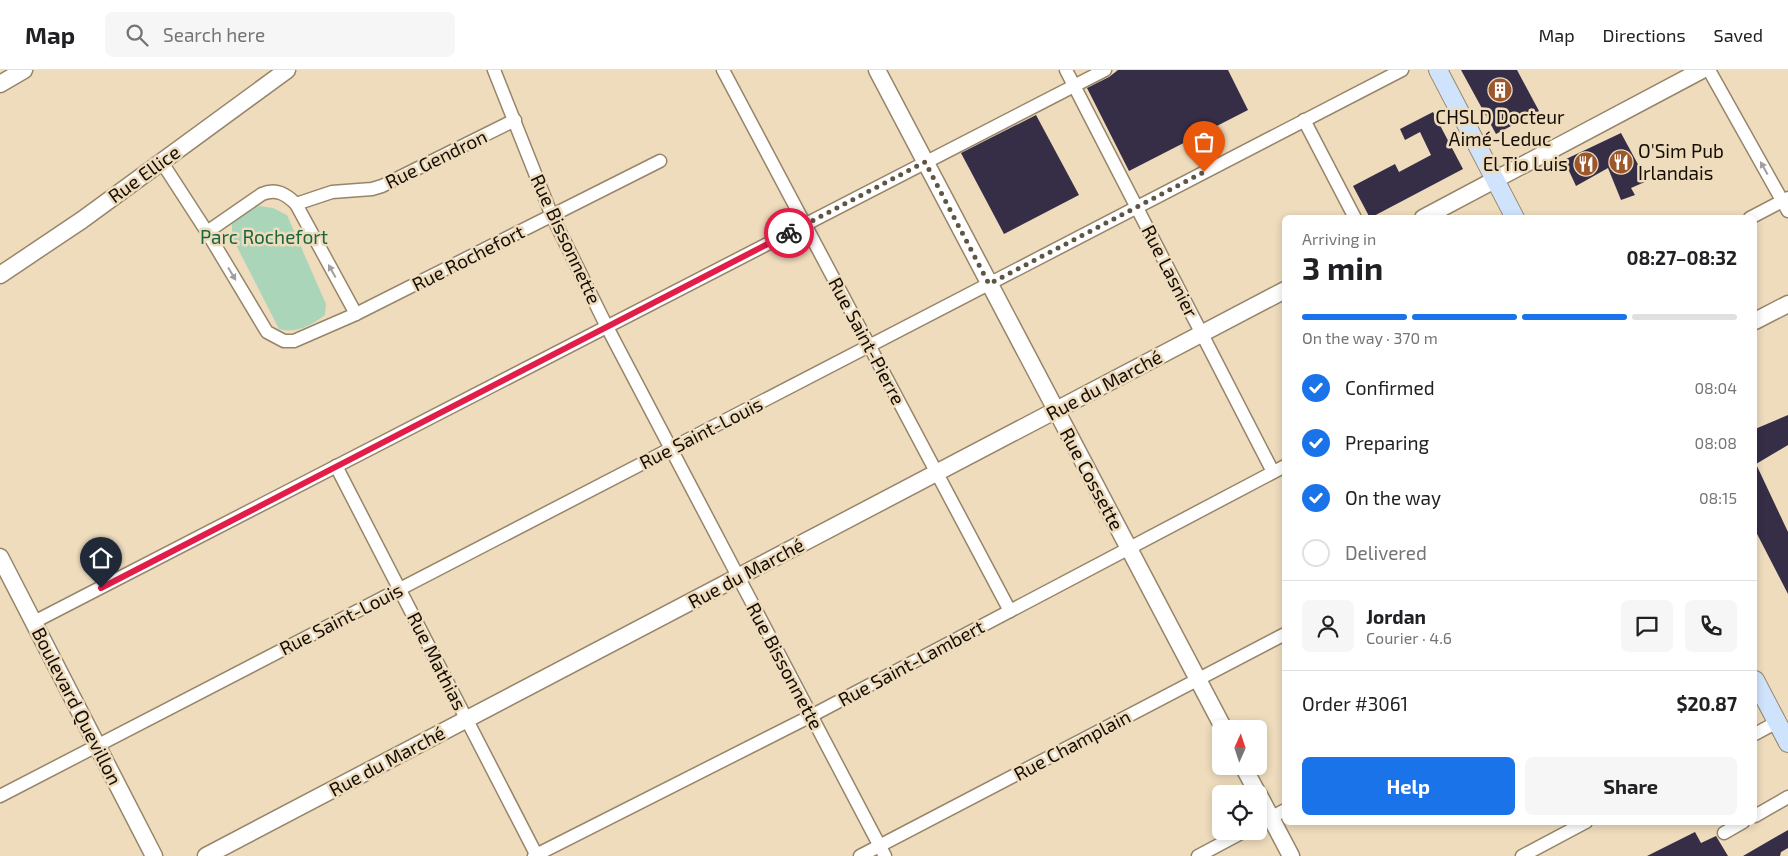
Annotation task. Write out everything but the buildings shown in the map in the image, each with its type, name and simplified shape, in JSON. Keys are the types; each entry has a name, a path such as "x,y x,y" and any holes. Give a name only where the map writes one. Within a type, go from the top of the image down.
{"main road":[{"path":"1438,70 1513,215"},
{"path":"1757,684 1788,743"}],"street":[{"path":"0,84 24,70"},
{"name":"Rue Ellice","path":"0,275 82,220 162,161 266,76 287,70"},
{"name":"Rue Bissonnette","path":"494,70 552,216 607,327 882,851"},
{"name":"Rue Saint-Pierre","path":"723,70 1010,611"},
{"name":"Rue Cossette","path":"877,70 1219,720"},
{"name":"Rue Lasnier","path":"1066,70 1273,472"},
{"path":"34,622 1105,70"},
{"name":"Rue Saint-Louis","path":"0,796 1402,70"},
{"path":"1429,215 1702,70"},
{"path":"1709,70 1786,203 1757,215"},
{"name":"Rue Gendron","path":"296,204 332,192 372,189 382,186 515,120"},
{"path":"1304,120 1353,215"},
{"name":"Rue Rochefort","path":"162,161 267,332 284,341 294,341 356,314 660,161"},
{"path":"207,232 268,192 284,194 296,204 356,314"},
{"name":"Rue du Marché","path":"206,856 1282,292"},
{"path":"1757,320 1788,304"},
{"name":"Rue Mathias","path":"336,466 536,856"},
{"name":"Rue Saint-Lambert","path":"536,856 811,716 1282,468"},
{"name":"Boulevard Quevillon","path":"0,557 154,856"},
{"name":"Rue Champlain","path":"860,856 882,851 1198,679 1282,636"},
{"path":"1757,733 1777,722"},
{"path":"1757,815 1788,797"},
{"path":"1267,820 1282,812"},
{"path":"1267,824 1291,856"},
{"path":"1522,856 1580,825"},
{"path":"1724,833 1738,825"},
{"path":"1198,856 1227,840"}],"green space":[{"name":"Parc Rochefort","path":"259,206 273,208 287,215 326,304 325,315 303,328 279,329 232,237 232,224 240,216"}],"way so far":[{"path":"789,233 925,162 989,284 1204,172"}],"place":[{"name":"CHSLD Docteur Aimé-Leduc","path":"1500,90"},
{"name":"O'Sim Pub Irlandais","path":"1621,162"},
{"name":"El Tio Luis","path":"1586,164"}],"route":[{"path":"101,588 789,233"}]}
